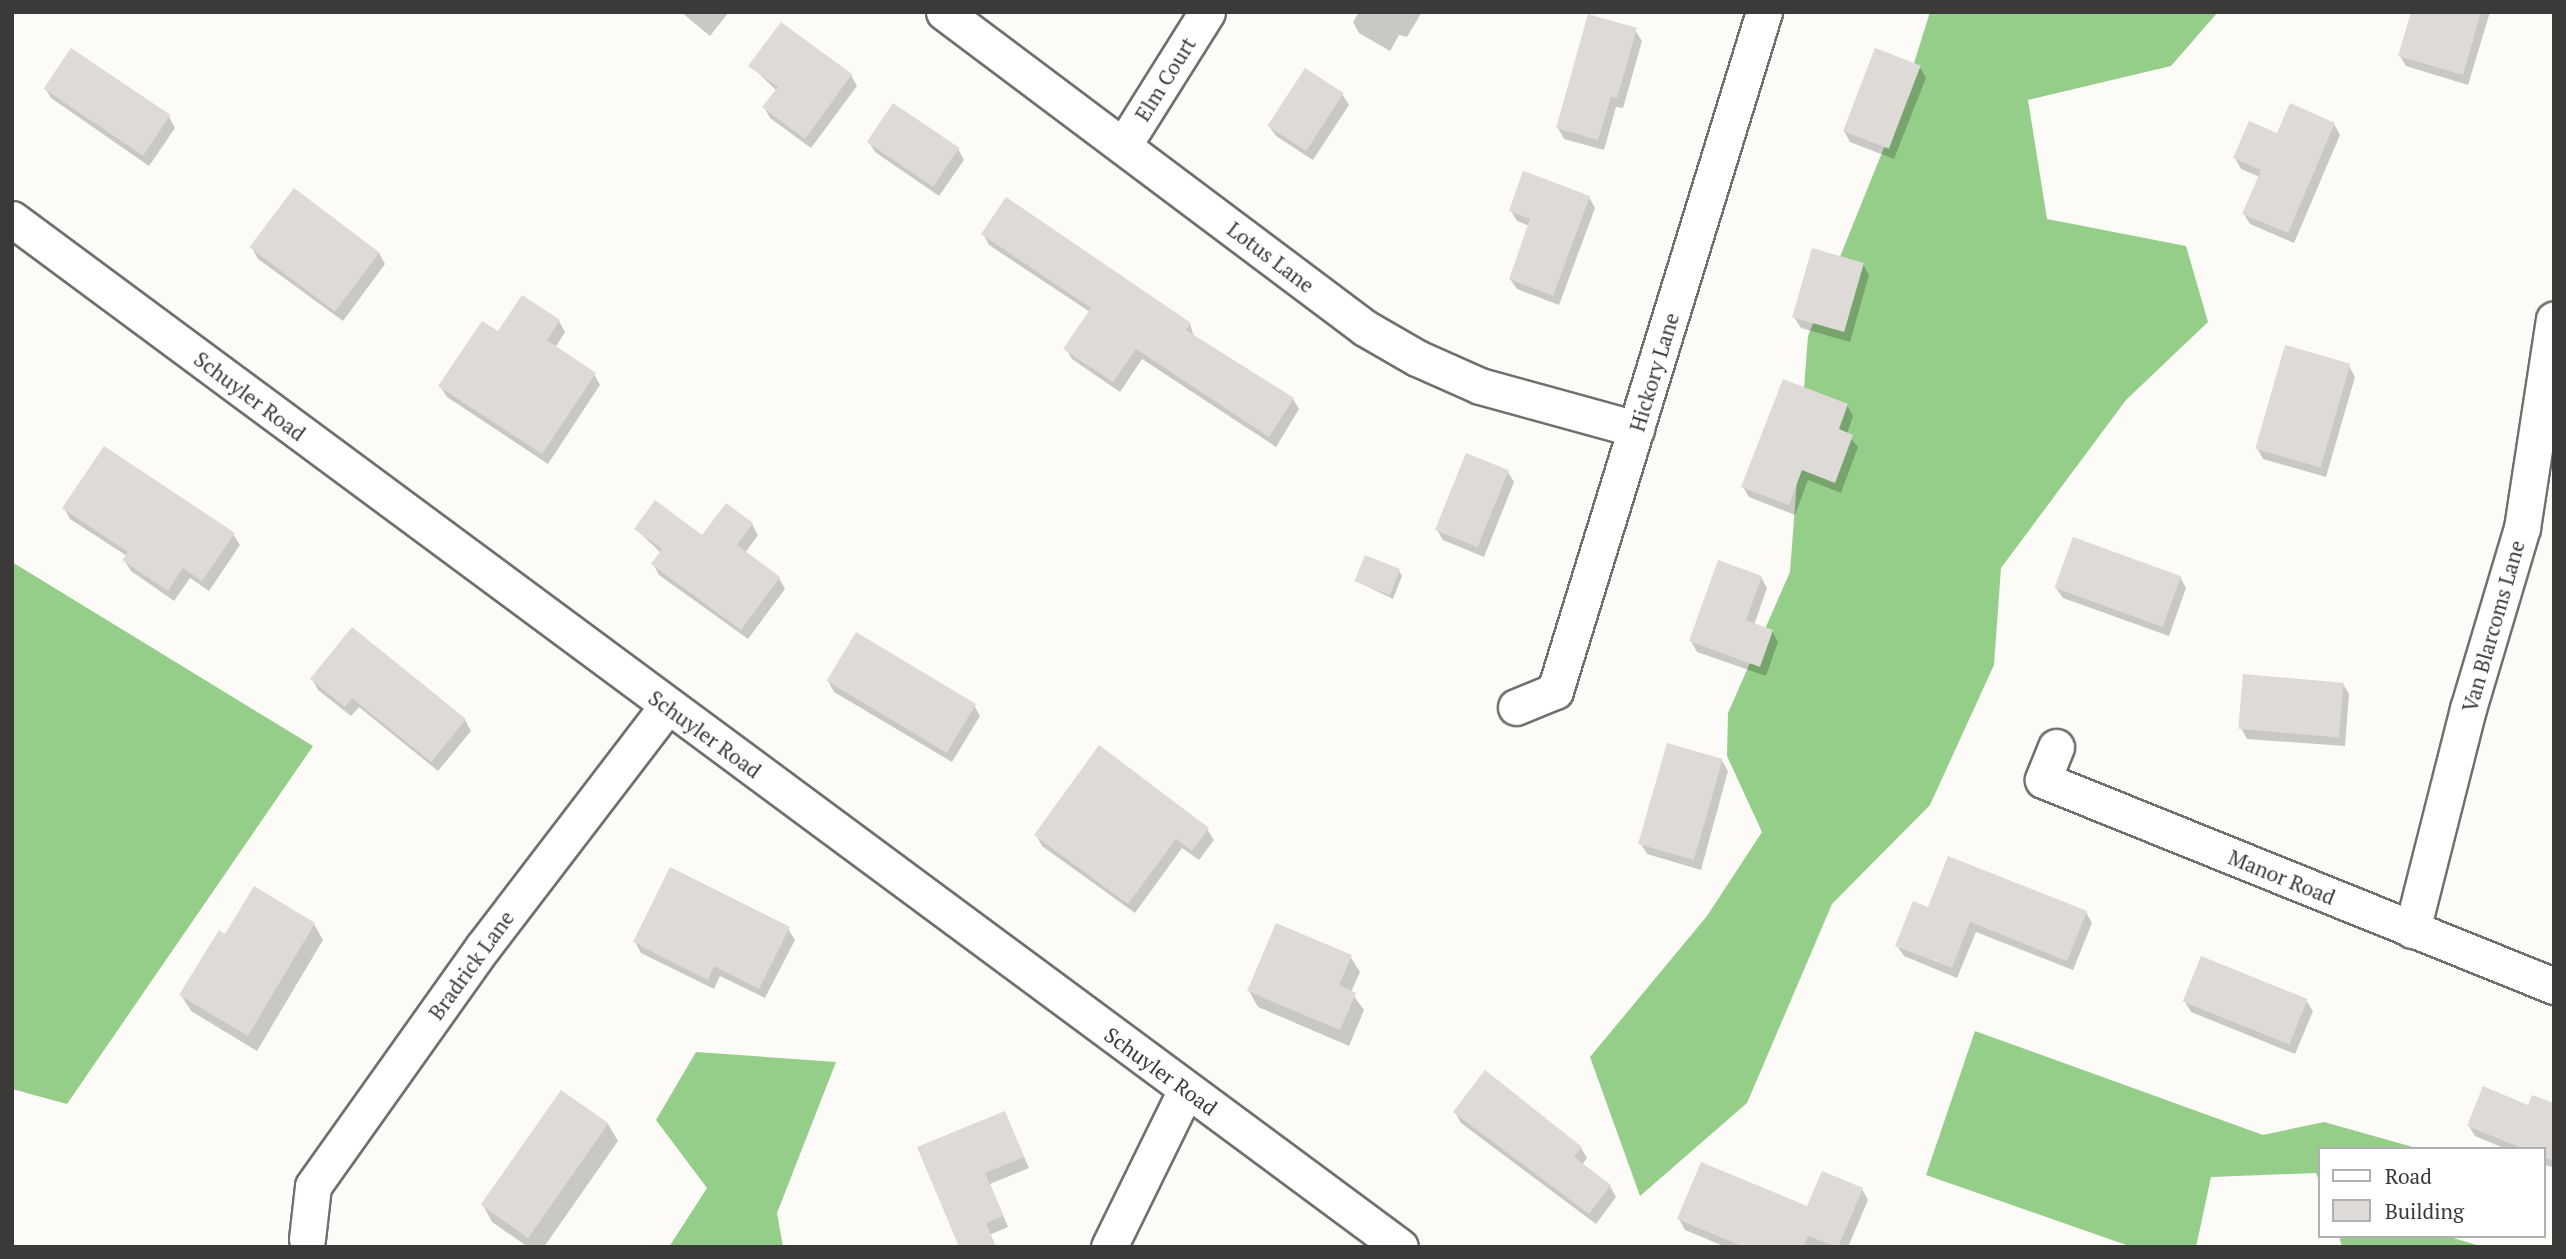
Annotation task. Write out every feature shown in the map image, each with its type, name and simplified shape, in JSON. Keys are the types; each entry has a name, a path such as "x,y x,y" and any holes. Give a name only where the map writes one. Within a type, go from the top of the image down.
{"street":[{"name":"Lotus Lane","path":"944,12 1365,328 1417,358 1480,386 1636,429"},
{"name":"Elm Court","path":"1123,146 1208,12"},
{"name":"Hickory Lane","path":"1516,708 1555,691 1764,12"},
{"name":"Schuyler Road","path":"12,219 1400,1247"},
{"name":"Van Blarcoms Lane","path":"2412,930 2472,696 2522,528 2554,319"},
{"name":"Bradrick Lane","path":"307,1239 313,1186 483,947 667,706"},
{"name":"Manor Road","path":"2056,747 2043,780 2554,986"},
{"path":"1109,1247 1186,1090"}],"green space":[{"path":"1930,12 2218,12 2171,66 2028,100 2047,219 2186,246 2208,322 2126,400 2001,568 1994,665 1930,805 1832,904 1747,1103 1640,1196 1590,1057 1707,916 1762,832 1727,756 1728,713 1790,572 1808,336 1900,108"},
{"path":"12,562 313,746 67,1104 12,1089"},
{"path":"1975,1031 2263,1135 2324,1122 2413,1147 2318,1147 2318,1178 2316,1173 2211,1177 2196,1247 2132,1247 1926,1175"},
{"path":"696,1052 836,1062 777,1213 783,1247 669,1247 707,1188 656,1120"},
{"path":"2340,1238 2454,1238 2483,1247 2342,1247"}],"building":[{"path":"2411,12 2481,12 2463,75 2398,56"},
{"path":"1588,14 1637,28 1617,98 1611,97 1598,140 1556,128"},
{"path":"781,22 852,74 805,139 762,107 778,87 748,66"},
{"path":"71,48 170,115 143,156 44,89"},
{"path":"1875,48 1921,66 1889,149 1843,131"},
{"path":"1305,68 1344,93 1306,151 1267,126"},
{"path":"893,103 959,148 933,187 867,142"},
{"path":"2290,103 2335,123 2288,233 2242,214 2261,170 2233,158 2249,121 2277,133"},
{"path":"1523,171 1590,196 1553,296 1509,279 1530,219 1509,211"},
{"path":"294,188 379,252 335,311 249,247"},
{"path":"1006,197 1191,323 1186,330 1294,398 1269,437 1136,349 1113,382 1063,349 1091,308 981,234"},
{"path":"1812,248 1864,263 1844,332 1792,317"},
{"path":"522,295 560,320 547,340 596,373 542,454 438,386 482,321 498,331"},
{"path":"2285,345 2350,364 2321,468 2255,449"},
{"path":"1783,379 1848,404 1839,429 1853,435 1835,483 1802,470 1789,505 1741,487"},
{"path":"104,446 235,533 202,581 183,568 168,591 122,560 128,552 62,508"},
{"path":"1466,453 1509,470 1478,547 1435,530"},
{"path":"655,500 702,535 726,503 753,523 737,545 780,577 741,630 651,564 662,549 634,529"},
{"path":"2073,537 2181,576 2163,627 2055,588"},
{"path":"1365,555 1400,569 1390,595 1355,581"},
{"path":"1718,560 1762,576 1746,620 1773,630 1760,667 1689,641"},
{"path":"352,627 466,719 431,762 352,698 345,707 310,679"},
{"path":"856,632 976,704 947,753 827,681"},
{"path":"2243,674 2344,683 2339,738 2238,729"},
{"path":"1667,743 1723,759 1694,860 1638,844"},
{"path":"1099,745 1209,828 1192,851 1176,839 1128,904 1034,835"},
{"path":"1948,856 2087,911 2067,961 1970,922 1952,968 1895,946 1913,901 1928,907"},
{"path":"670,867 790,927 759,989 714,966 708,980 633,942"},
{"path":"254,886 315,923 248,1036 179,995 219,930 225,934"},
{"path":"1276,923 1352,955 1339,985 1356,993 1340,1030 1247,991"},
{"path":"2201,956 2308,999 2289,1045 2183,1001"},
{"path":"1485,1070 1582,1147 1574,1157 1611,1185 1589,1214 1453,1112"},
{"path":"2483,1086 2528,1105 2532,1095 2554,1103 2554,1161 2545,1158 2545,1147 2519,1147 2467,1126"},
{"path":"561,1090 609,1123 528,1238 481,1205"},
{"path":"1005,1111 1024,1157 985,1173 1003,1216 986,1223 996,1247 959,1247 917,1147"},
{"path":"1701,1162 1807,1206 1822,1171 1863,1188 1838,1247 1808,1236 1803,1247 1744,1247 1677,1219"}]}
